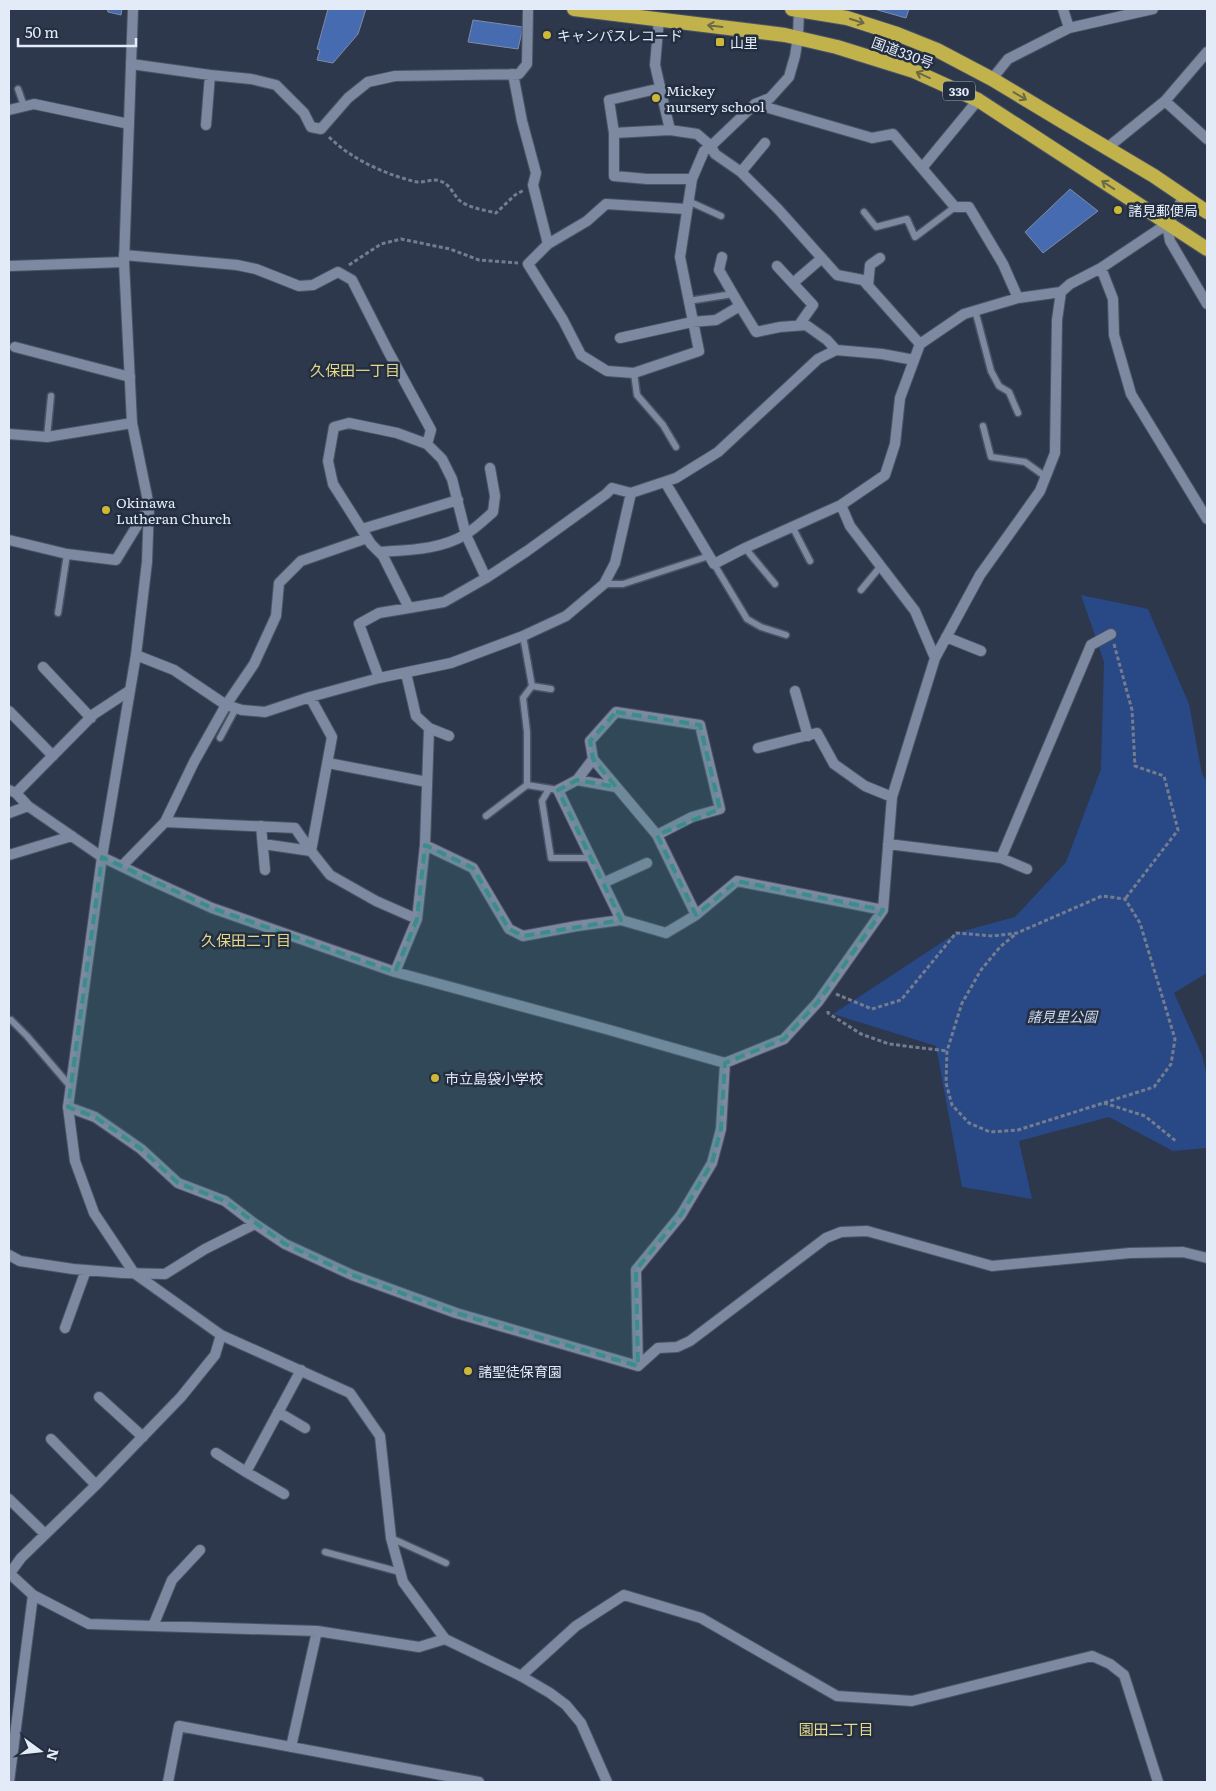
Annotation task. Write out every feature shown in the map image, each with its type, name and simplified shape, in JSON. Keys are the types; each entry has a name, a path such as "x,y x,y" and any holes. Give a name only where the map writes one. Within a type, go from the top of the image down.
{"highway":[{"name":"国道330号","path":"574,9 798,37 914,71 978,100 1207,249"},
{"name":"国道330号","path":"797,9 846,18 897,34 937,50 992,79 1107,148 1207,212"}],"street":[{"path":"133,9 124,258 132,423 149,506 147,562 136,655 102,857 70,1086 68,1107 75,1161 94,1213 134,1273 221,1335 350,1393 380,1436 391,1538 403,1582 445,1639 521,1676 566,1705 581,1723 606,1782"},
{"path":"131,64 251,79 276,85 304,113 312,127 321,129 348,98 368,82 395,76 519,74 527,64 528,9"},
{"path":"687,205 606,204 588,221 548,244 528,264 564,320 581,355 607,371 634,373 699,351 680,258 692,179 704,151 755,104 770,98 789,77 798,37 797,9"},
{"path":"1063,9 1069,28"},
{"path":"992,79 1008,59 1069,28 1152,9"},
{"path":"659,19 655,65 670,130"},
{"path":"1107,148 1165,101 1207,52"},
{"path":"513,74 522,121 536,173 533,185 548,244"},
{"path":"206,125 210,75"},
{"path":"661,88 609,100 614,133 614,176 647,180 692,179"},
{"path":"922,168 978,100"},
{"path":"1165,101 1207,139"},
{"path":"9,110 34,104 129,124"},
{"path":"755,104 872,138 893,134 955,207 970,207 1003,264 1018,298"},
{"path":"614,133 670,130 697,134 711,146 715,154 741,172 778,209 838,275 863,280 920,344"},
{"path":"741,172 765,143"},
{"path":"665,482 712,560 745,548 841,504 885,475 895,444 900,398 920,344 964,314 1018,298 1061,292 1070,284 1100,268 1168,224 1184,197"},
{"path":"1168,224 1170,241 1207,304"},
{"path":"722,257 719,270 756,332 806,325 827,340 836,350"},
{"path":"9,266 124,258 236,265 256,269 298,286 313,284 338,272 352,280 431,430 427,444"},
{"path":"793,283 822,258"},
{"path":"868,286 870,265 880,258"},
{"path":"777,266 813,305 799,325"},
{"path":"1100,268 1114,299 1114,335 1131,394 1207,519"},
{"path":"130,691 91,718 53,756 12,792 28,806 102,857 148,880 212,908 395,972 725,1063 784,1038 818,1002 883,910 892,797 935,658 980,575 1040,491 1055,453 1057,320 1061,292"},
{"path":"620,338 692,322 716,320 740,306"},
{"path":"15,347 130,378"},
{"path":"379,678 359,624 379,612 444,602 486,578 527,551 612,488 631,493 676,478 718,452 818,359 836,350 882,354 914,360"},
{"path":"9,434 47,437 132,423"},
{"path":"409,608 383,556 364,533 332,484 328,461 334,427 348,423 397,434 427,444 442,459 452,479 466,535 486,578"},
{"path":"379,552 415,550 449,542 466,535 493,512 495,496 490,468"},
{"path":"136,655 174,670 231,706 265,712 310,697 379,678 451,663 523,636 566,616 604,584 615,563 631,493"},
{"path":"122,866 165,822 194,762 231,706 254,664 276,616 278,583 301,561 364,533 458,500"},
{"path":"841,504 850,526 915,611 935,658"},
{"path":"9,540 67,554 116,560 149,506"},
{"path":"1000,858 1091,645 1111,634"},
{"path":"946,637 981,651"},
{"path":"43,667 91,718"},
{"path":"406,673 416,716 429,728 449,736"},
{"path":"795,691 808,736"},
{"path":"310,697 332,737 311,851"},
{"path":"9,711 53,756"},
{"path":"658,835 692,817 720,809 700,725 616,712 590,741 593,759 658,835 696,915"},
{"path":"395,972 417,919 425,845 429,728"},
{"path":"758,748 817,733 834,764 865,786 892,797"},
{"path":"593,759 577,780 554,790 591,858 620,920"},
{"path":"328,763 427,782"},
{"path":"577,780 616,787"},
{"path":"9,813 28,806"},
{"path":"165,822 296,828 330,875 376,901 417,919"},
{"path":"261,826 265,870"},
{"path":"9,856 72,836"},
{"path":"263,844 311,851"},
{"path":"888,844 1000,858 1027,869"},
{"path":"425,845 473,868 509,929 523,936 620,920 666,933 696,915 736,881 883,910"},
{"path":"603,883 647,863"},
{"path":"638,1366 636,1270 681,1215 712,1164 721,1129 725,1063"},
{"path":"68,1107 95,1117 141,1148 178,1184 225,1201 285,1244 352,1275 456,1313 638,1366"},
{"path":"9,1255 20,1261 86,1270 164,1274 205,1249 255,1224"},
{"path":"638,1366 658,1348 677,1346 690,1341 826,1238 841,1232 867,1231 992,1266 1130,1253 1182,1252 1207,1258"},
{"path":"65,1328 86,1270"},
{"path":"221,1335 215,1355 181,1397 96,1485 21,1558 9,1573 33,1595 89,1624 317,1631 419,1647 445,1639"},
{"path":"246,1472 301,1370"},
{"path":"99,1397 143,1437"},
{"path":"278,1412 305,1428"},
{"path":"52,1439 96,1485"},
{"path":"216,1453 284,1494"},
{"path":"9,1498 45,1534"},
{"path":"154,1626 172,1580 200,1550"},
{"path":"9,1782 33,1595"},
{"path":"521,1676 576,1626 624,1596 701,1618 837,1696 912,1701 1092,1656 1110,1664 1124,1675 1158,1782"},
{"path":"291,1747 317,1631"},
{"path":"168,1782 179,1726 480,1782"}],"lane":[{"path":"18,88 24,106"},
{"path":"687,205 721,216"},
{"path":"864,212 876,227 907,219 915,237 955,207"},
{"path":"688,301 734,294"},
{"path":"975,310 991,370 999,386 1008,392 1018,413"},
{"path":"634,373 637,395 662,425 676,447"},
{"path":"47,437 51,396"},
{"path":"983,426 991,457 1026,462 1046,477"},
{"path":"792,526 810,562"},
{"path":"745,548 775,584"},
{"path":"58,612 67,554"},
{"path":"604,584 623,584 712,560 747,619 762,628 786,635"},
{"path":"861,590 880,567"},
{"path":"523,636 532,686 523,698 527,732 526,785"},
{"path":"532,686 551,689"},
{"path":"220,738 231,706"},
{"path":"486,816 526,785 554,790"},
{"path":"554,790 542,801 552,858 591,858"},
{"path":"11,1020 70,1086"},
{"path":"391,1538 446,1563"},
{"path":"325,1552 400,1572"}],"path":[{"path":"321,129 338,146 353,157 376,168 420,182 440,180 449,186 460,200 478,208 496,212 515,195 533,185"},
{"path":"338,272 381,244 400,239 450,249 479,260 528,264"},
{"path":"1111,634 1132,710 1135,766 1164,776 1178,830 1125,899"},
{"path":"831,1000 833,993 872,1009 901,1000 956,933 993,936 1017,932 1102,896 1125,899"},
{"path":"1017,932 1000,947 981,970 962,1003 947,1051 946,1083 952,1105 969,1122 990,1132 1018,1130 1154,1087 1171,1064 1174,1039 1140,923 1125,899"},
{"path":"829,1006 828,1013 861,1034 889,1044 947,1051"},
{"path":"1104,1103 1145,1116 1177,1142"}],"highlighted area":[{"path":"616,712 700,725 720,809 657,835 696,915 737,881 883,910 818,1002 784,1039 725,1063 721,1129 712,1163 681,1215 636,1270 638,1366 456,1313 352,1275 285,1244 225,1201 178,1183 141,1149 95,1117 68,1107 102,857 212,908 395,972 417,919 425,845 473,868 509,929 523,936 621,920 558,790 577,780 616,787 593,759 590,741"}],"green space":[{"name":"諸見里公園","path":"1081,595 1148,609 1189,704 1202,774 1207,781 1207,973 1174,993 1202,1055 1207,1076 1207,1148 1173,1151 1109,1117 1019,1141 1032,1199 962,1187 936,1046 833,1014 956,933 1015,917 1066,862 1101,769 1104,662"}],"building":[{"path":"107,9 122,9 121,15 108,12"},
{"path":"328,9 366,9 358,34 333,63 317,60 320,50 317,49"},
{"path":"874,9 909,9 906,18"},
{"path":"473,20 523,27 518,49 468,42"},
{"path":"1070,189 1098,211 1043,253 1025,232"}],"place":[{"name":"キャンパスレコード","path":"547,35"},
{"name":"山里","path":"720,42"},
{"name":"Mickey nursery school","path":"656,98"},
{"name":"諸見郵便局","path":"1118,210"},
{"name":"Okinawa Lutheran Church","path":"106,510"},
{"name":"市立島袋小学校","path":"435,1078"},
{"name":"諸聖徒保育園","path":"468,1371"}],"district":[{"name":"久保田一丁目","path":"355,369"},
{"name":"久保田二丁目","path":"246,939"},
{"name":"園田二丁目","path":"836,1728"}]}
